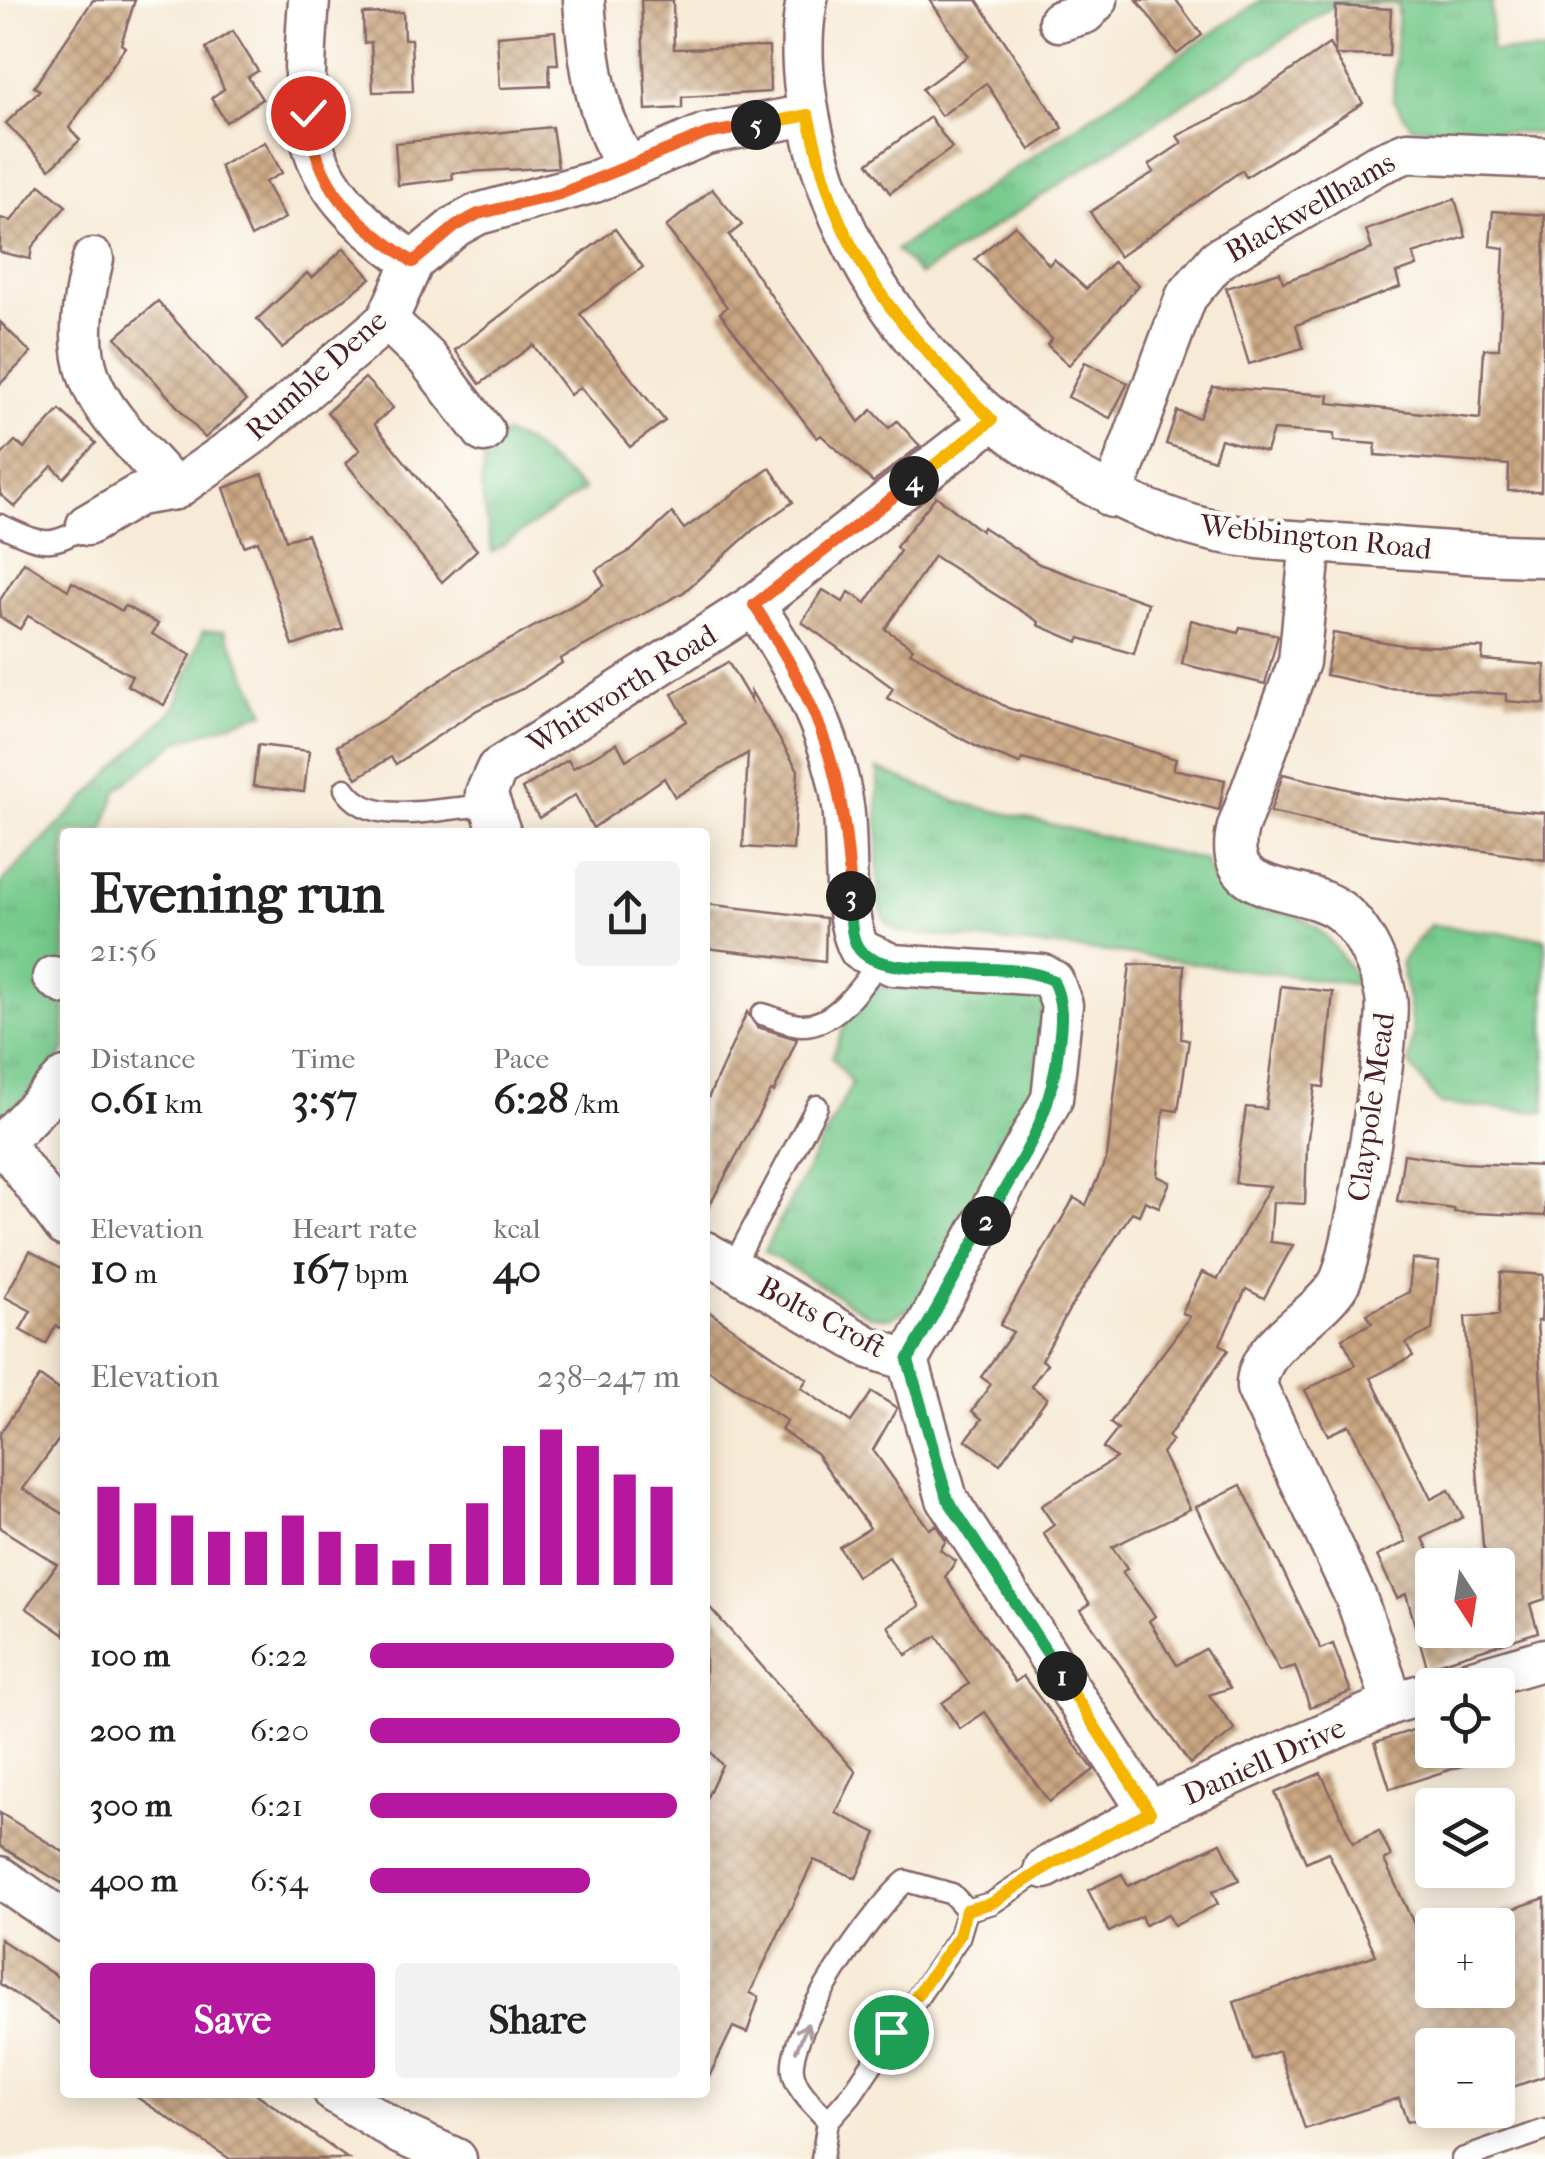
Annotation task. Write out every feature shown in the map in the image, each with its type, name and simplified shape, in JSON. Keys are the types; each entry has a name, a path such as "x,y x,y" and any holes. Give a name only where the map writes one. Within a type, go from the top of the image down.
{"street":[{"path":"309,0 304,68 316,161 351,214 413,262"},
{"path":"584,0 595,87 614,145 628,166"},
{"name":"Webbington Road","path":"808,0 804,52 808,115 840,220 875,286 920,348 992,420 1051,463 1112,497 1196,527 1312,541 1545,556"},
{"name":"Rumble Dene","path":"87,526 138,495 175,489 258,430 387,320 413,262 456,226 478,214 560,194 706,134 808,115"},
{"name":"Blackwellhams","path":"1112,497 1186,296 1218,259 1376,165 1407,152 1545,158"},
{"path":"94,260 66,297 82,364 104,408 175,489"},
{"path":"387,320 427,358 462,421"},
{"name":"Whitworth Road","path":"494,819 487,784 508,760 754,605 992,420"},
{"name":"Claypole Mead","path":"1312,541 1299,662 1238,827 1234,850 1240,869 1253,880 1319,900 1340,911 1357,928 1378,968 1387,999 1386,1039 1347,1264 1327,1300 1262,1362 1257,1388 1356,1598 1394,1703"},
{"path":"754,605 820,720 843,805 855,940 867,956 878,962 1031,972 1053,981 1062,1005 1056,1077 1044,1122 908,1360"},
{"path":"60,1083 2,1145 60,1220"},
{"name":"Bolts Croft","path":"718,1260 870,1348 908,1360 947,1498 1150,1812"},
{"path":"1514,1668 1545,1659"},
{"name":"Daniell Drive","path":"1045,1868 1150,1812 1415,1697"},
{"path":"0,1878 60,1919"},
{"path":"344,2098 401,2134 456,2159"}],"lane":[{"path":"0,524 38,544 64,540 87,526"},
{"path":"344,789 354,804 374,811 494,819"},
{"path":"762,1014 802,1025 826,1018 843,1006 878,962"},
{"path":"718,1260 817,1106"},
{"path":"966,1910 992,1903 1045,1868"},
{"path":"828,2121 794,2079 793,2060 817,2004 841,1962 886,1898 906,1881 952,1894 966,1910"},
{"path":"822,2159 828,2121 851,2096 959,1936 966,1910"},
{"path":"1462,2159 1545,2130"}],"green space":[{"path":"1261,0 1492,0 1491,51 1545,52 1545,134 1412,127 1393,99 1398,4 1338,3 920,275 896,250"},
{"path":"504,434 526,442 584,490 492,552 481,488 485,450"},
{"path":"225,630 265,712 178,741 117,790 104,828 60,828 60,1057 52,1071 0,1121 0,884 175,708 203,631"},
{"path":"878,769 958,802 1206,861 1214,882 1236,902 1295,915 1319,930 1360,985 1110,952 900,932 885,921 878,900"},
{"path":"1430,925 1545,938 1545,1112 1440,1104 1409,1064 1413,1031 1401,961"},
{"path":"861,985 1030,996 1047,1002 1048,1072 916,1305 891,1318 870,1316 764,1251 852,1084 832,1057"}],"building":[{"path":"93,0 135,0 121,44 125,47 69,128 80,140 50,169 6,123 40,90 34,87"},
{"path":"641,0 673,0 674,49 769,47 770,92 682,97 682,108 646,110"},
{"path":"930,0 977,0 1063,128 1030,150 986,83 941,116 922,89 968,56"},
{"path":"1137,0 1176,0 1202,35 1177,54"},
{"path":"1336,6 1391,9 1389,56 1335,55 1363,103 1246,177 1242,170 1119,257 1090,212 1154,172 1149,165 1182,143 1177,136 1249,100 1329,44 1335,53"},
{"path":"403,12 404,39 411,39 413,91 373,92 371,42 364,43 363,14"},
{"path":"233,31 258,71 248,77 262,99 226,122 211,98 224,89 206,48"},
{"path":"555,31 558,64 549,64 550,86 500,88 497,36"},
{"path":"930,117 952,148 890,193 868,163"},
{"path":"552,127 558,167 452,173 453,179 398,185 395,143"},
{"path":"265,142 282,173 265,182 285,218 251,237 220,166"},
{"path":"40,185 66,206 32,247 30,259 0,252 0,218 11,221"},
{"path":"712,189 742,225 729,235 859,422 872,410 889,428 897,421 920,446 873,482 821,435 817,438 720,313 727,307 666,227"},
{"path":"1455,199 1466,237 1413,254 1417,266 1396,273 1400,287 1296,325 1303,348 1249,364 1226,288 1280,272 1283,282 1372,249 1366,230"},
{"path":"1493,211 1545,215 1541,491 1508,491 1509,465 1375,455 1376,444 1334,441 1334,434 1273,430 1266,452 1221,439 1214,460 1166,444 1177,411 1199,418 1213,387 1329,395 1328,403 1480,419 1484,349 1499,349 1504,248 1490,246"},
{"path":"1015,225 1049,265 1054,259 1086,289 1113,262 1139,285 1069,365 1047,345 1052,339 975,259"},
{"path":"615,229 643,267 580,314 665,421 630,447 580,387 570,395 533,345 480,384 455,350"},
{"path":"344,248 371,278 282,348 257,319 307,273 312,278"},
{"path":"158,301 246,401 205,438 116,337"},
{"path":"0,322 31,353 0,384"},
{"path":"1085,362 1128,383 1110,418 1068,397"},
{"path":"365,378 393,408 374,424 477,550 442,582 346,463 360,450 327,412"},
{"path":"60,410 96,443 64,478 52,466 15,507 0,494 0,457 15,441 24,448"},
{"path":"770,468 793,502 753,530 684,592 560,659 562,663 522,689 477,710 396,764 391,757 357,778 337,746 391,715 455,670 584,599 604,585 596,570 632,550 672,513 684,529"},
{"path":"263,474 286,540 307,534 343,629 293,646 258,541 244,546 224,488"},
{"path":"936,496 981,531 983,527 1039,564 1148,603 1134,654 1080,638 1078,642 1038,625 1039,622 934,556 885,629 913,648 910,652 1008,708 1176,759 1173,769 1225,780 1219,810 1022,759 1020,764 981,749 887,698 893,688 802,622 823,590 843,602 849,592 866,603 900,551 896,547"},
{"path":"24,562 68,590 72,582 122,611 125,606 158,624 152,634 191,655 164,705 127,685 132,676 28,616 20,629 0,617 0,600"},
{"path":"1191,620 1238,633 1240,627 1278,635 1265,684 1182,664"},
{"path":"1333,633 1402,645 1483,648 1482,660 1545,665 1545,704 1506,701 1506,694 1386,688 1326,675"},
{"path":"728,662 751,701 751,691 798,770 793,850 743,847 748,753 675,797 664,778 593,828 575,795 539,818 522,789 568,760 573,768 617,743 626,760 687,721 672,694"},
{"path":"258,745 309,751 304,792 253,786"},
{"path":"1283,774 1385,798 1545,813 1545,860 1370,834 1270,812"},
{"path":"710,905 826,918 825,962 710,949"},
{"path":"1130,964 1184,966 1181,1039 1189,1040 1178,1111 1164,1109 1157,1176 1170,1182 1159,1207 1145,1201 1139,1215 1132,1212 1070,1308 1042,1360 1047,1364 1031,1386 1047,1398 1000,1464 966,1440 982,1419 972,1411 991,1384 981,1377 1013,1332 1000,1325 1074,1198 1086,1205 1107,1157"},
{"path":"1281,986 1333,992 1324,1087 1315,1086 1307,1145 1305,1204 1273,1202 1270,1242 1293,1245 1264,1298 1246,1289 1220,1344 1228,1350 1168,1437 1172,1440 1162,1453 1190,1509 1112,1547 1127,1569 1122,1572 1155,1616 1149,1621 1177,1665 1205,1649 1230,1688 1209,1695 1235,1730 1190,1764 1081,1610 1090,1604 1043,1533 1054,1525 1041,1506 1116,1458 1103,1448 1118,1429 1110,1423 1190,1317 1182,1313 1202,1272 1218,1279 1270,1186 1235,1183 1246,1107 1266,1109"},
{"path":"747,1012 757,1027 797,1039 774,1092 771,1091 710,1205 710,1094"},
{"path":"1404,1154 1463,1163 1545,1166 1545,1216 1454,1212 1397,1201"},
{"path":"30,1251 60,1267 60,1328 56,1326 46,1344 20,1330 31,1311 5,1297"},
{"path":"1412,1259 1439,1262 1432,1330 1406,1343 1413,1356 1371,1378 1431,1499 1449,1490 1463,1517 1423,1538 1428,1548 1415,1548 1415,1625 1406,1594 1397,1598 1377,1556 1406,1542 1349,1425 1328,1435 1305,1390 1356,1365 1342,1338 1372,1323 1367,1314 1409,1292"},
{"path":"1501,1272 1543,1275 1541,1321 1537,1321 1545,1448 1545,1599 1530,1604 1538,1632 1515,1639 1515,1548 1483,1546 1465,1317 1499,1315"},
{"path":"710,1312 807,1379 801,1388 851,1422 872,1392 897,1408 873,1450 929,1529 936,1525 946,1541 940,1550 956,1561 945,1577 1015,1682 1023,1676 1094,1770 1049,1802 985,1712 960,1729 942,1703 969,1684 937,1636 906,1655 888,1626 920,1606 889,1557 857,1576 839,1547 870,1528 816,1453 781,1430 787,1421 710,1371"},
{"path":"40,1376 60,1390 60,1438 23,1489 60,1512 60,1632 26,1608 57,1564 0,1528 0,1433"},
{"path":"1241,1485 1321,1649 1333,1644 1351,1692 1310,1707 1295,1666 1280,1671 1240,1597 1196,1507"},
{"path":"710,1608 856,1772 836,1813 877,1833 856,1878 814,1860 750,1993 759,1997 747,2033 733,2027 710,2075 710,1790 722,1765 710,1752"},
{"path":"1422,1648 1487,1648 1427,1667"},
{"path":"1415,1729 1415,1768 1456,1768 1390,1789 1375,1742"},
{"path":"1321,1773 1353,1843 1379,1831 1391,1856 1384,1860 1415,1926 1415,2008 1515,2008 1515,1908 1545,1898 1545,2076 1515,2086 1515,2028 1415,2028 1415,2119 1407,2122 1399,2098 1305,2129 1279,2051 1253,2060 1234,2002 1376,1955 1328,1852 1306,1862 1275,1793"},
{"path":"0,1813 60,1850 60,1882 0,1846"},
{"path":"1221,1843 1239,1880 1212,1892 1218,1904 1174,1926 1168,1914 1145,1925 1141,1916 1109,1932 1088,1890 1122,1874 1128,1886"},
{"path":"0,1939 60,1979 60,2024 0,1984"},
{"path":"138,2098 262,2098 348,2159 230,2159"}],"route":[{"path":"308,113 316,161 332,190 351,214 413,262 456,226 478,214 560,194 706,134 808,115 840,220 875,286 920,348 992,420 754,605 805,686 837,772 848,841 852,929 860,950 878,962 893,964 1031,972 1053,981 1059,992 1062,1020 1056,1077 1044,1122 908,1360 947,1498 1150,1812 1045,1868 992,1903 966,1910 959,1936 891,2032"}]}
